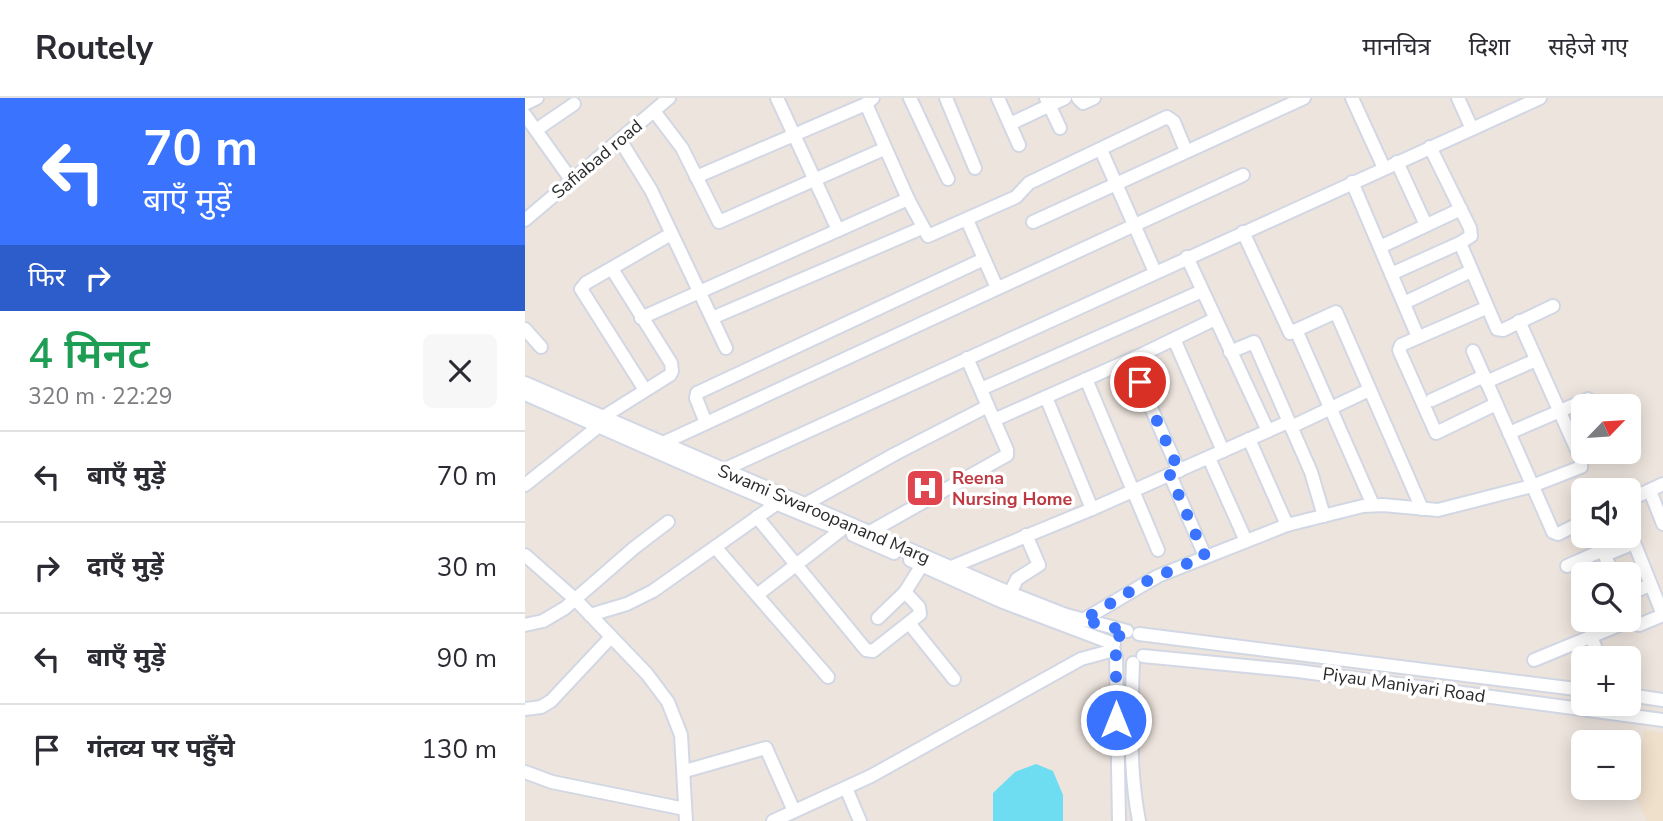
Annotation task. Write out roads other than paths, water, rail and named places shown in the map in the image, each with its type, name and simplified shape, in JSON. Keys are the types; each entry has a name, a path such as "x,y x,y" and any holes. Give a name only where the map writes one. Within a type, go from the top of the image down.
{"street":[{"path":"525,104 537,98"},
{"name":"Safiabad road","path":"525,220 669,98"},
{"path":"777,98 838,230"},
{"path":"910,98 948,179"},
{"path":"946,98 975,168"},
{"path":"998,98 1019,145"},
{"path":"1010,124 1048,101 1065,98"},
{"path":"1079,98 1083,103 1094,98"},
{"path":"1268,98 1274,111"},
{"path":"1033,222 1304,98"},
{"path":"1352,98 1384,168"},
{"path":"1458,98 1472,129"},
{"path":"718,472 1533,100"},
{"path":"696,177 869,101 884,149 928,236 1016,197 1030,183 1167,117 1174,122 1186,151"},
{"path":"1048,101 1060,128"},
{"path":"572,181 529,123 574,104"},
{"path":"654,111 675,136 719,222 884,149"},
{"path":"619,141 646,179 726,348"},
{"path":"1391,274 1469,239 1472,233 1430,148"},
{"path":"1101,150 1155,272"},
{"path":"1397,162 1426,225"},
{"path":"663,443 1243,174"},
{"path":"1352,182 1418,337"},
{"path":"641,318 908,199"},
{"path":"1380,247 1461,209"},
{"path":"967,220 997,288"},
{"path":"712,318 922,228"},
{"path":"1244,232 1290,333 1336,312 1422,509"},
{"path":"645,390 581,289 586,283 671,234"},
{"path":"1460,243 1486,308 1499,331 1553,306"},
{"path":"1187,257 1268,431"},
{"path":"706,423 696,398 697,393 984,259"},
{"path":"525,485 601,422 673,371 671,363 612,269"},
{"path":"1403,303 1471,271"},
{"path":"981,389 1202,291"},
{"path":"1486,308 1401,345 1399,350 1433,431 1439,433 1496,404"},
{"path":"994,420 1215,319"},
{"path":"1083,620 1149,580 1287,525 1373,505 1438,509 1532,486 1581,467 1582,464 1518,321"},
{"path":"525,329 541,347"},
{"path":"1296,330 1373,505"},
{"path":"1174,339 1223,451"},
{"path":"1230,352 1254,342 1311,472 1324,516"},
{"path":"1473,351 1555,534 1571,527"},
{"path":"868,533 1004,458 1007,450 967,358"},
{"path":"1130,360 1205,556"},
{"path":"1432,400 1536,360"},
{"path":"1086,379 1158,550"},
{"name":"Swami Swaroopanand Marg","path":"525,383 657,454 718,472 804,505 1010,593 1083,620 1133,632"},
{"path":"949,568 1092,509 1268,431 1330,409 1369,390"},
{"name":"Swami Swaroopanand Marg","path":"525,394 663,443 776,504 1115,650"},
{"path":"1046,397 1092,509"},
{"path":"804,505 988,406"},
{"path":"1509,433 1571,407"},
{"path":"1249,439 1287,525"},
{"path":"1209,458 1245,541"},
{"path":"1641,495 1663,484"},
{"path":"1650,491 1663,524"},
{"path":"590,615 644,596 776,504"},
{"path":"757,517 866,650 873,651 920,614 920,610 905,592"},
{"path":"525,625 556,615 668,522"},
{"path":"757,595 841,530"},
{"path":"1010,593 1017,579 1039,565 1026,536"},
{"path":"715,547 828,677"},
{"path":"1602,548 1608,562"},
{"path":"1567,566 1617,548"},
{"path":"1636,548 1663,615 1641,624"},
{"path":"525,555 576,600 657,686 674,712 681,735 686,815 552,782 525,772"},
{"path":"878,618 905,592 922,565"},
{"path":"1641,589 1650,585"},
{"path":"909,623 954,679"},
{"path":"1119,821 1115,650 1116,638 1133,632 1146,644 1138,660 1131,729 1134,797 1139,821"},
{"name":"Piyau Maniyari Road","path":"1133,632 1571,688"},
{"path":"1534,660 1603,632"},
{"path":"525,709 541,707 551,701 611,637"},
{"path":"1591,637 1595,646"},
{"path":"1115,650 1127,663 1138,660"},
{"path":"773,821 846,788 1081,659 1115,650"},
{"name":"Piyau Maniyari Road","path":"1138,660 1298,671 1571,703"},
{"path":"1641,697 1663,700"},
{"name":"Piyau Maniyari Road","path":"1641,715 1663,720"},
{"path":"685,771 766,748 794,811"},
{"path":"846,788 860,821"}],"water":[{"path":"1036,764 1053,771 1063,795 1063,821 993,821 993,793 1015,772"}],"place":[{"name":"Reena Nursing Home","path":"925,488"}]}
